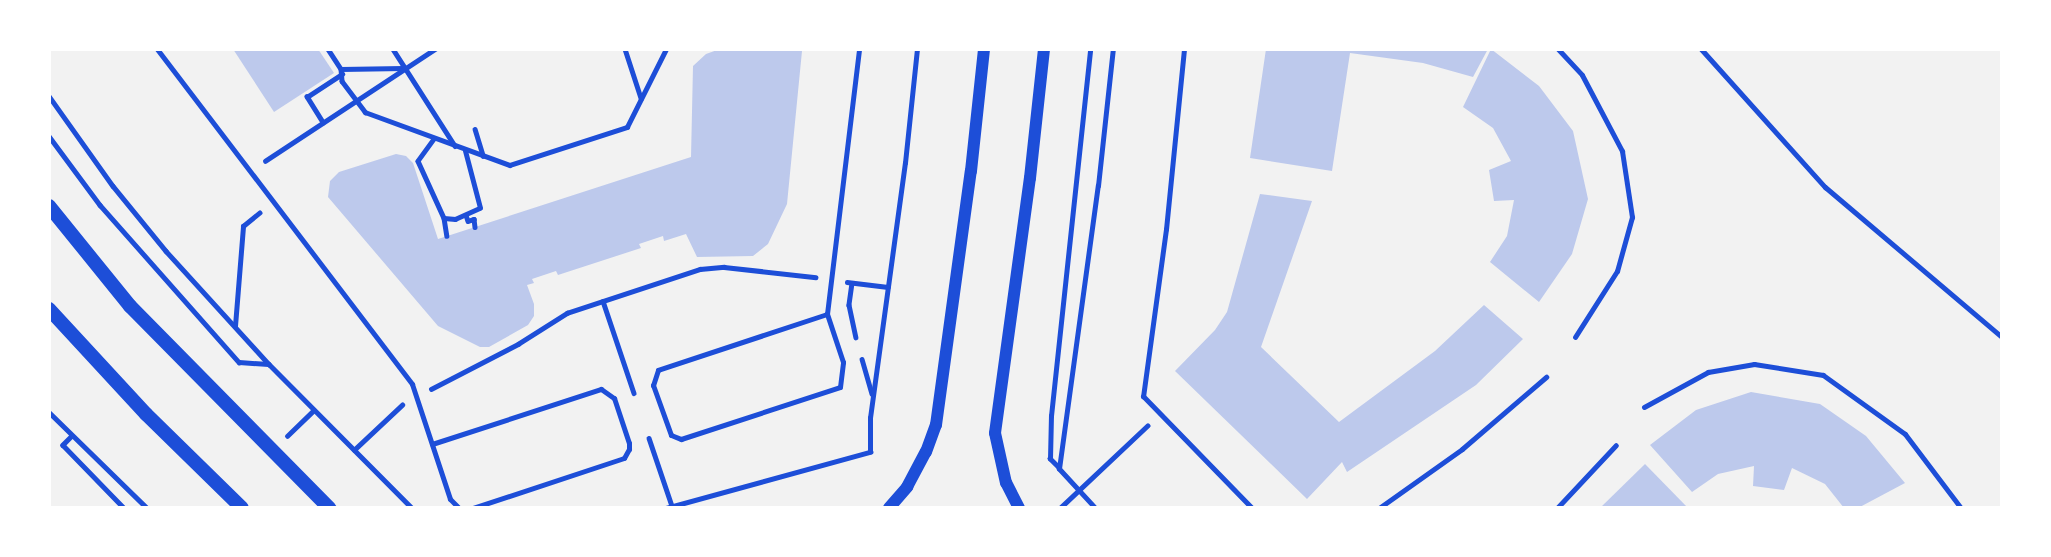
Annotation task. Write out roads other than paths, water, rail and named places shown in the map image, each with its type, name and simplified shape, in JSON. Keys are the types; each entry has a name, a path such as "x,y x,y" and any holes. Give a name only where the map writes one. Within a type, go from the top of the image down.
{"main road":[{"path":"49,206 130,306 329,508"},
{"path":"49,309 146,414 242,508"}],"street":[{"path":"889,508 907,486 926,452 936,425 971,171 984,49"},
{"path":"1020,508 1006,483 995,433 1030,178 1044,49"}],"lane":[{"path":"157,49 412,384 450,499 458,508"},
{"path":"827,314 658,370 653,379 671,435 681,439 840,387 843,362 827,314 859,49"},
{"path":"1184,49 1166,229 1143,396 1252,508"},
{"path":"1558,49 1582,75 1622,151 1632,217 1617,271 1576,337"},
{"path":"1700,49 1825,187 2002,337"},
{"path":"1644,407 1708,372 1754,364 1823,375 1905,434 1961,508"},
{"path":"1379,508 1462,449 1546,377"},
{"path":"432,444 601,388 610,393 629,449 624,458 473,508"},
{"path":"1557,508 1616,444"}]}
